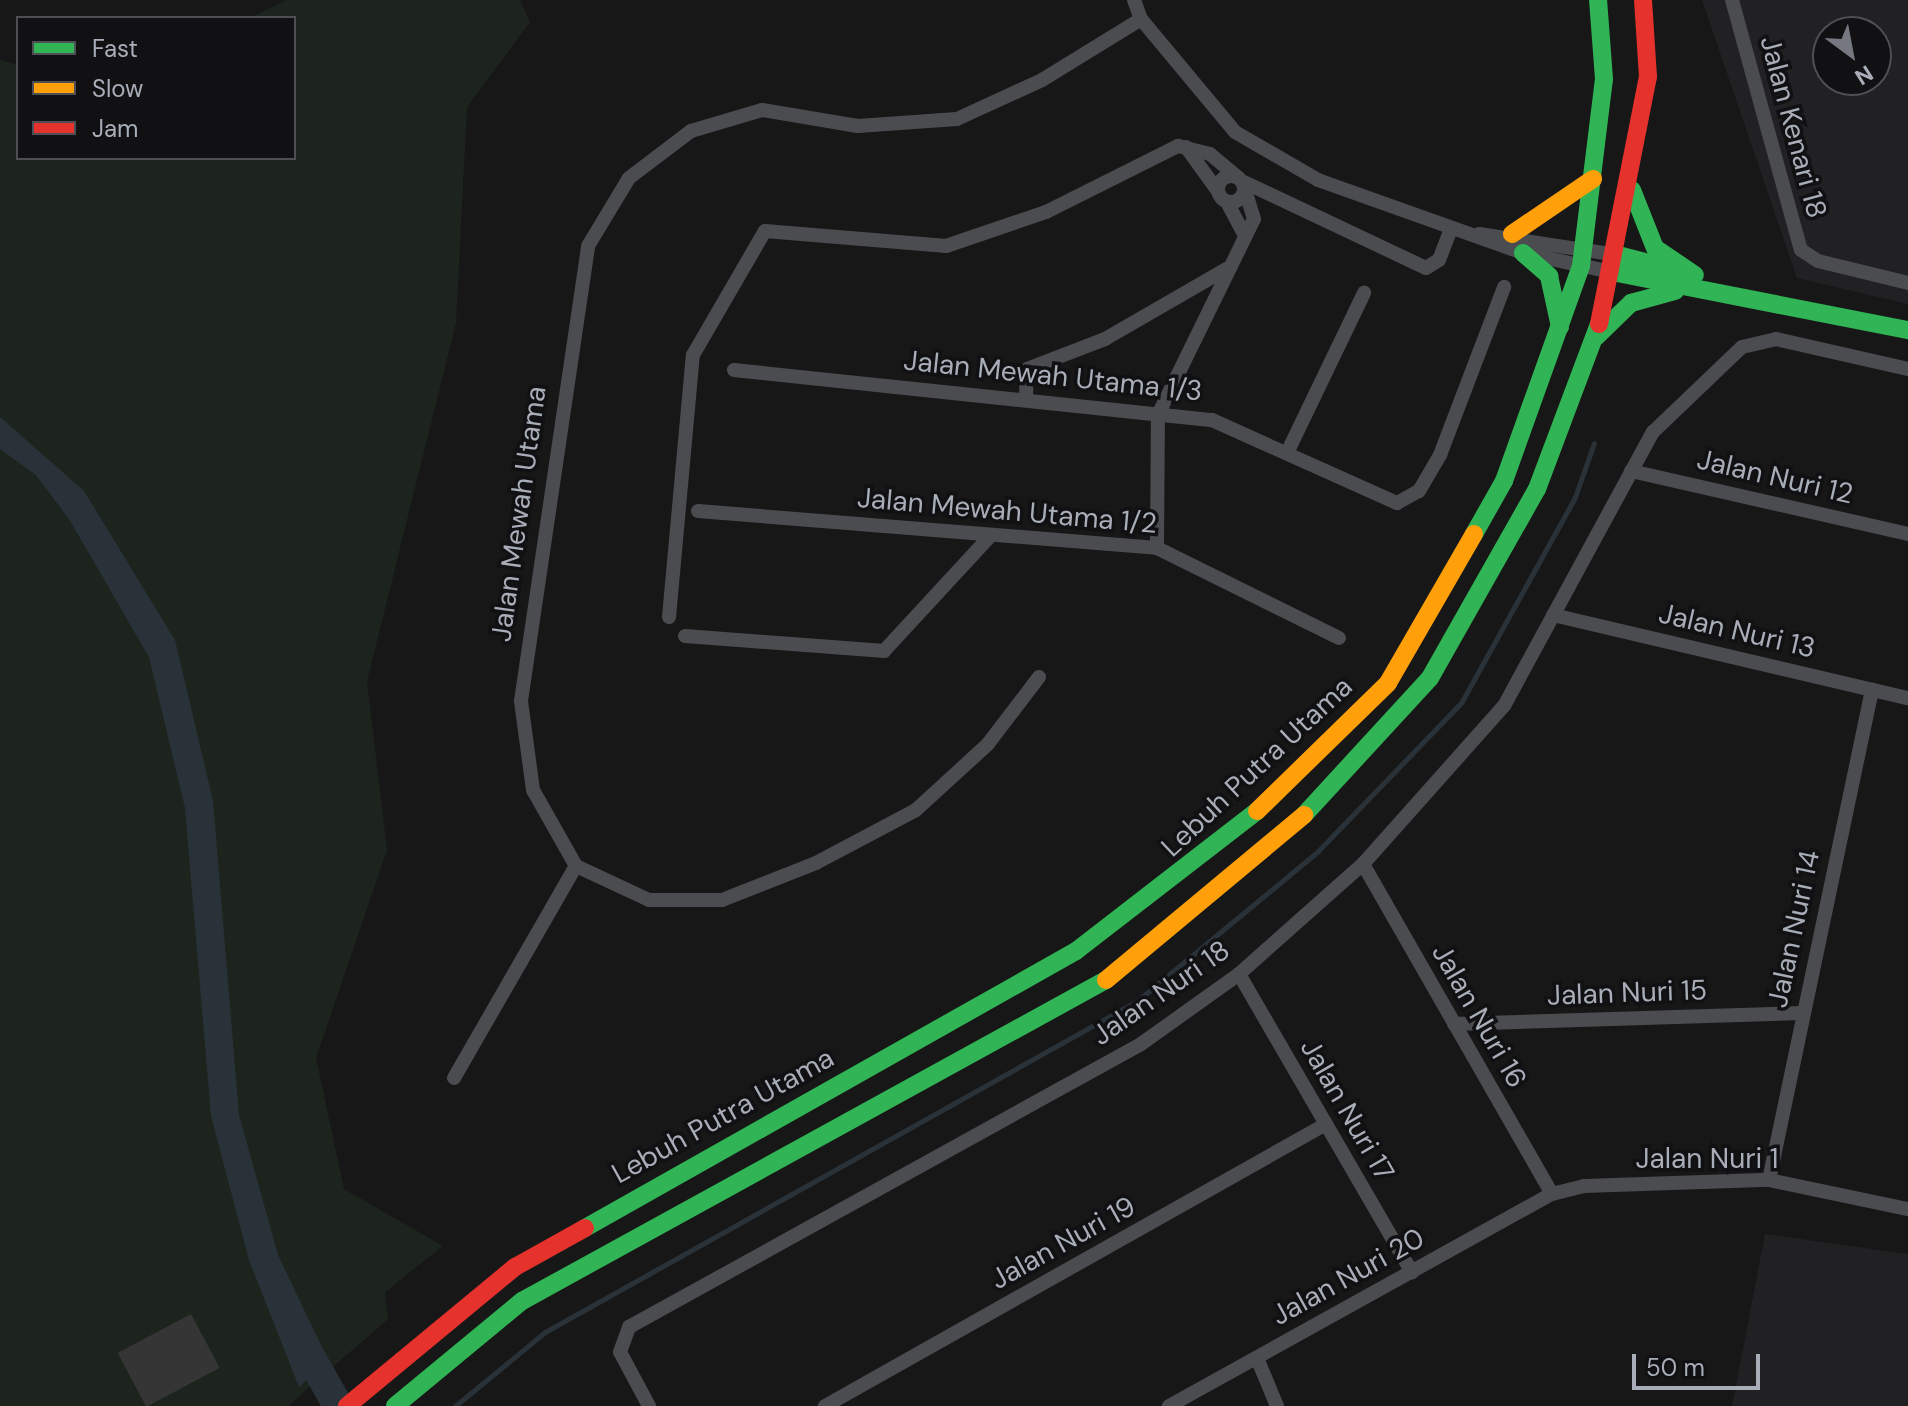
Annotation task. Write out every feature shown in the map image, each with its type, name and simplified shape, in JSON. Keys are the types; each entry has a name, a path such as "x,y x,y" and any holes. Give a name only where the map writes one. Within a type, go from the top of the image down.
{"main road":[{"name":"Lebuh Putra Utama","path":"347,1406 515,1267 1076,951 1264,805 1403,659 1504,481 1583,257 1604,79 1598,0"},
{"name":"Lebuh Putra Utama","path":"395,1406 522,1301 1103,983 1288,832 1430,678 1537,489 1594,340 1615,263 1648,77 1643,0"},
{"path":"1635,158 1633,206 1642,228 1665,256 1693,282"},
{"path":"1512,234 1593,179"},
{"path":"1523,253 1549,276 1560,327"},
{"path":"1615,263 1723,291 1908,330"},
{"path":"1594,340 1631,303 1693,282"}],"street":[{"path":"1134,0 1141,19 1235,132 1318,180 1523,253 1583,257 1615,263"},
{"name":"Jalan Kenari 18","path":"1732,0 1801,250 1908,283"},
{"name":"Jalan Mewah Utama","path":"576,866 533,790 521,701 585,260 629,178 691,131 762,110 858,126 957,119 1042,80 1141,19"},
{"path":"1186,147 1222,196 1244,234"},
{"path":"669,617 693,355 765,231 946,246 1046,212 1167,148 1186,147 1210,154 1242,182 1255,205 1158,415 1157,548"},
{"path":"1222,196 1224,177 1242,182 1426,268 1439,260 1451,228"},
{"path":"1222,196 1237,201 1242,182"},
{"path":"1467,234 1512,234 1583,257"},
{"path":"1026,397 1025,374 1032,366 1105,339 1226,269"},
{"name":"Jalan Mewah Utama 1/3","path":"734,370 1026,397 1212,420 1397,503 1419,491 1440,455 1504,287"},
{"path":"1287,453 1364,293"},
{"path":"1631,471 1653,432 1753,341 1776,339 1908,369"},
{"name":"Jalan Nuri 12","path":"1631,471 1908,534"},
{"name":"Jalan Nuri 18","path":"649,1406 620,1352 629,1327 1141,1044 1239,974 1363,864 1504,706 1631,471"},
{"name":"Jalan Mewah Utama 1/2","path":"698,511 1157,548 1339,638"},
{"path":"685,636 884,651 991,535"},
{"name":"Jalan Nuri 13","path":"1553,615 1908,698"},
{"path":"454,1078 576,866 649,900 722,900 816,863 916,810 988,744 1039,677"},
{"name":"Jalan Nuri 14","path":"1769,1180 1872,690"},
{"name":"Jalan Nuri 16","path":"1363,864 1552,1194"},
{"name":"Jalan Nuri 17","path":"1239,974 1412,1272"},
{"name":"Jalan Nuri 15","path":"1454,1024 1802,1013"},
{"name":"Jalan Nuri 19","path":"825,1406 1326,1124"},
{"name":"Jalan Nuri 1","path":"1552,1194 1584,1186 1769,1180 1908,1209"},
{"name":"Jalan Nuri 20","path":"1169,1406 1552,1194"},
{"path":"1257,1358 1277,1406"}],"shaded area":[{"path":"287,0 520,0 530,22 467,107 456,323 367,681 387,850 316,1058 344,1189 443,1246 385,1292 388,1319 288,1406 0,1406 0,60 16,64 16,160 296,160 296,16 254,16"},
{"path":"1702,0 1908,0 1908,304 1797,278"},
{"path":"0,417 84,491 175,640 213,801 239,1115 278,1255 328,1360 299,1387 249,1260 211,1116 185,808 149,657 69,519 36,475 0,449"},
{"path":"1765,1234 1908,1254 1908,1406 1732,1406"}],"building":[{"path":"191,1314 220,1368 146,1406 118,1353"}],"waterway":[{"path":"455,1406 545,1332 1137,1001 1318,851 1461,703 1575,497 1594,443"},
{"path":"299,1337 336,1402"}],"traffic: fast":[{"path":"1474,534 1504,481 1581,266 1604,79 1598,0"},
{"path":"1632,190 1655,248 1695,275"},
{"path":"1523,253 1549,276 1560,327"},
{"path":"1618,255 1676,270"},
{"path":"1612,272 1908,330"},
{"path":"1596,337 1631,303 1675,291"},
{"path":"1304,815 1430,678 1537,489 1599,324"},
{"path":"585,1228 1076,951 1257,811"},
{"path":"395,1406 522,1301 1106,980"}],"traffic: slow":[{"path":"1512,234 1593,179"},
{"path":"1257,811 1388,683 1474,534"},
{"path":"1106,980 1304,815"}],"traffic: jam":[{"path":"1599,324 1648,77 1643,0"},
{"path":"347,1406 515,1267 585,1228"}]}
